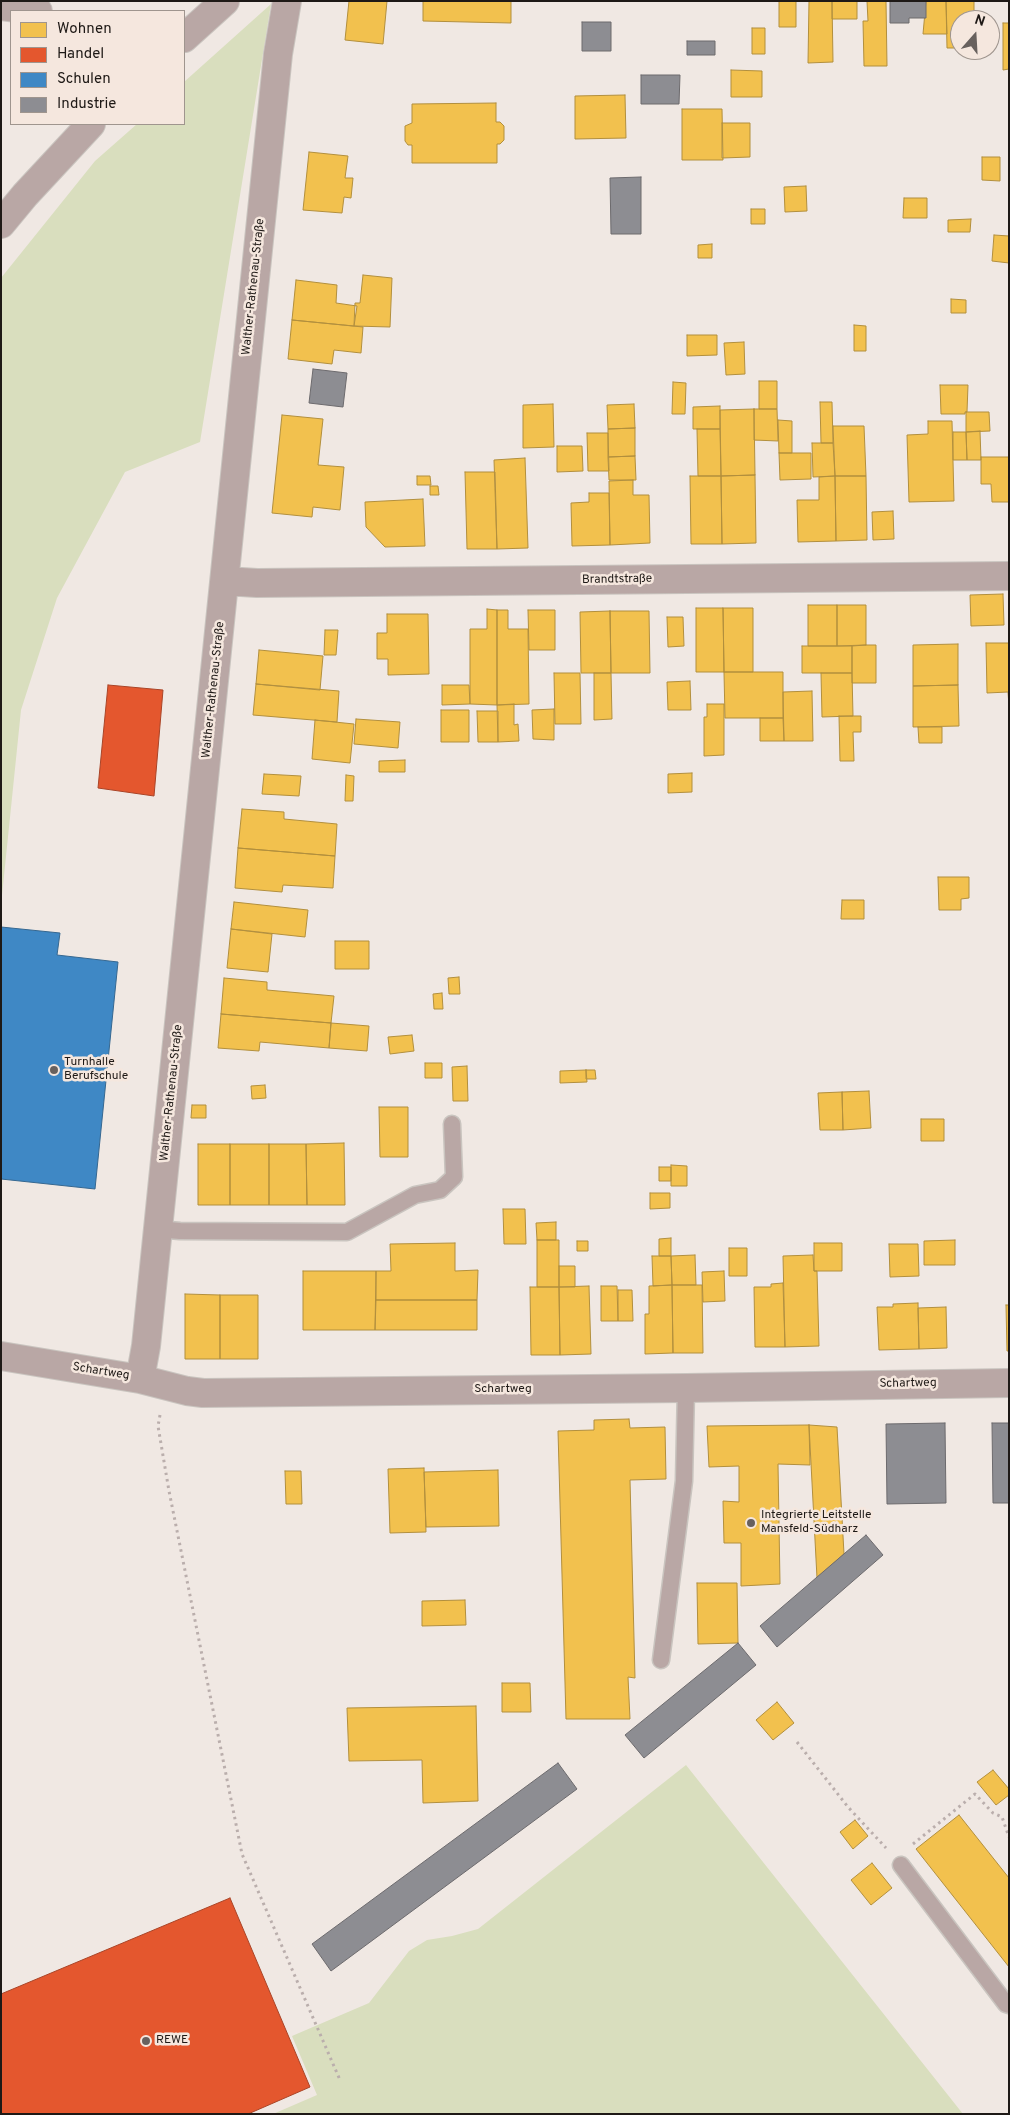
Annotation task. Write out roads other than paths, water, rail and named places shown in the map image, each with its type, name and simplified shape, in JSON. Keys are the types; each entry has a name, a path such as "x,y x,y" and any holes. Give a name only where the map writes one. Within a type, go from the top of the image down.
{"street":[{"path":"185,37 224,1"},
{"name":"Walther-Rathenau-Straße","path":"152,1381 146,1346 157,1229 278,54 287,1"},
{"path":"1,6 31,10"},
{"path":"1,224 25,195 90,125"},
{"name":"Brandtstraße","path":"225,581 257,583 1009,576"},
{"name":"Schartweg","path":"1,1356 152,1381 187,1391 211,1393 1009,1383"}],"lane":[{"path":"157,1229 180,1231 346,1232 415,1196 440,1190 454,1176 452,1124"},
{"path":"661,1660 684,1481 686,1388"},
{"path":"898,1862 1006,2004 1009,2005"}],"place":[{"name":"Turnhalle Berufschule","path":"54,1070"},
{"name":"Integrierte Leitstelle Mansfeld-Südharz","path":"751,1523"},
{"name":"REWE","path":"146,2041"}]}
